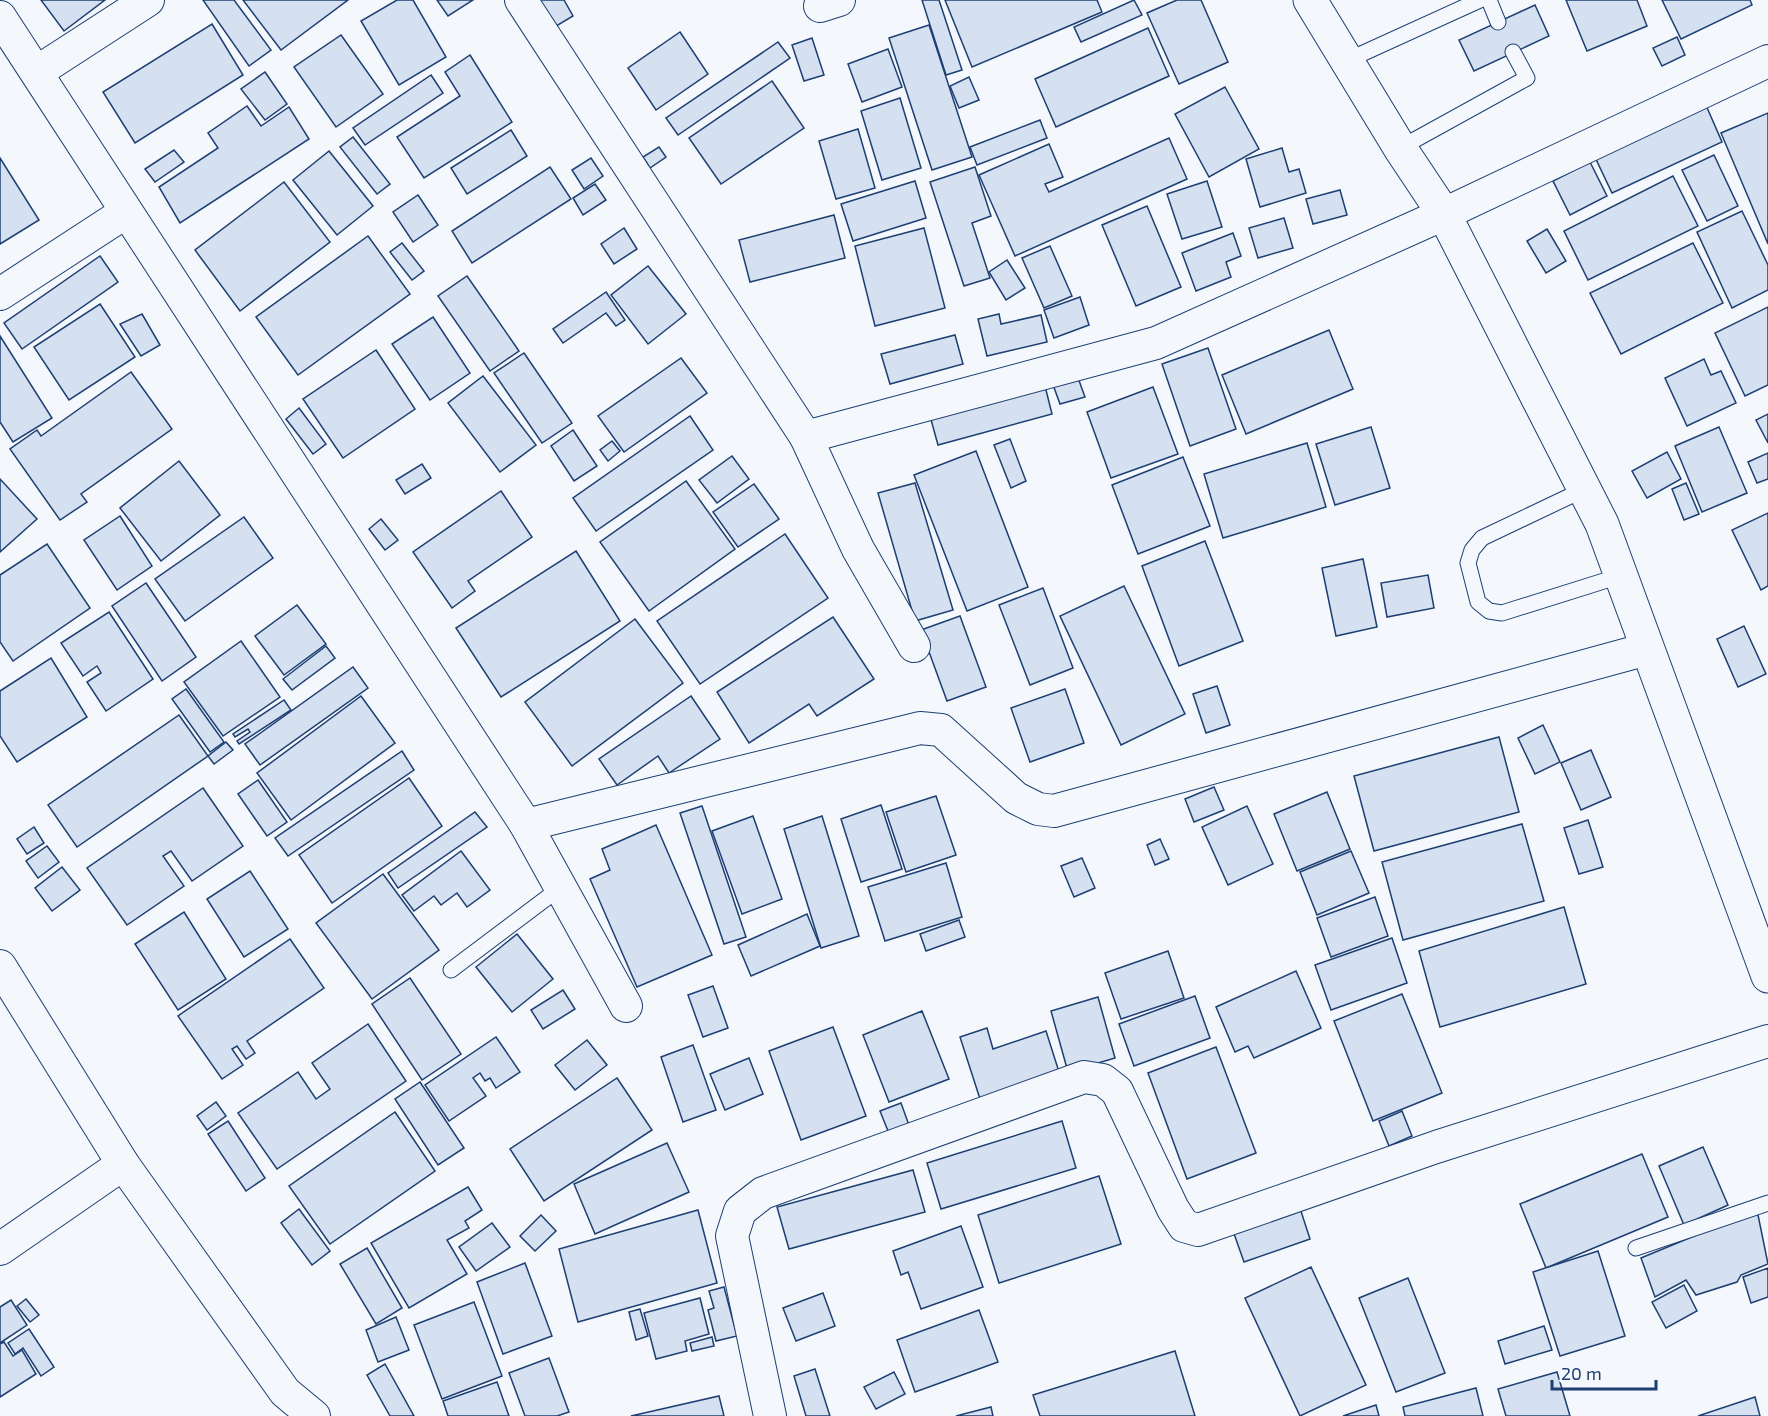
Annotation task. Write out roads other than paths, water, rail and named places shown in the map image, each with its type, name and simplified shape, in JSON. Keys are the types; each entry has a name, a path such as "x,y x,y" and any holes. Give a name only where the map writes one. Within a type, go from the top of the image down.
{"main road":[{"path":"1310,0 1400,148 1444,214 1602,524 1623,575 1647,649 1768,976"}],"street":[{"path":"37,72 148,0"},
{"path":"521,0 806,437 858,549 914,646"},
{"path":"0,17 526,825 626,1006"},
{"path":"806,437 1156,343 1444,214 1768,62"},
{"path":"0,294 126,212"},
{"path":"526,825 920,728 941,730 1016,798 1038,809 1054,811 1647,649"},
{"path":"0,966 123,1164 285,1392 314,1416"},
{"path":"770,1416 732,1236 740,1211 763,1193 1084,1077 1103,1080 1118,1091 1173,1209 1184,1226 1198,1230 1436,1147 1768,1041"},
{"path":"0,1249 123,1164"}],"lane":[{"path":"1348,60 1480,0"},
{"path":"1489,0 1498,22"},
{"path":"1400,148 1527,78 1513,52"},
{"path":"1585,489 1482,538 1472,550 1468,563 1478,602 1489,611 1502,613 1623,575"},
{"path":"451,970 560,888"},
{"path":"1636,1248 1768,1203"}]}
